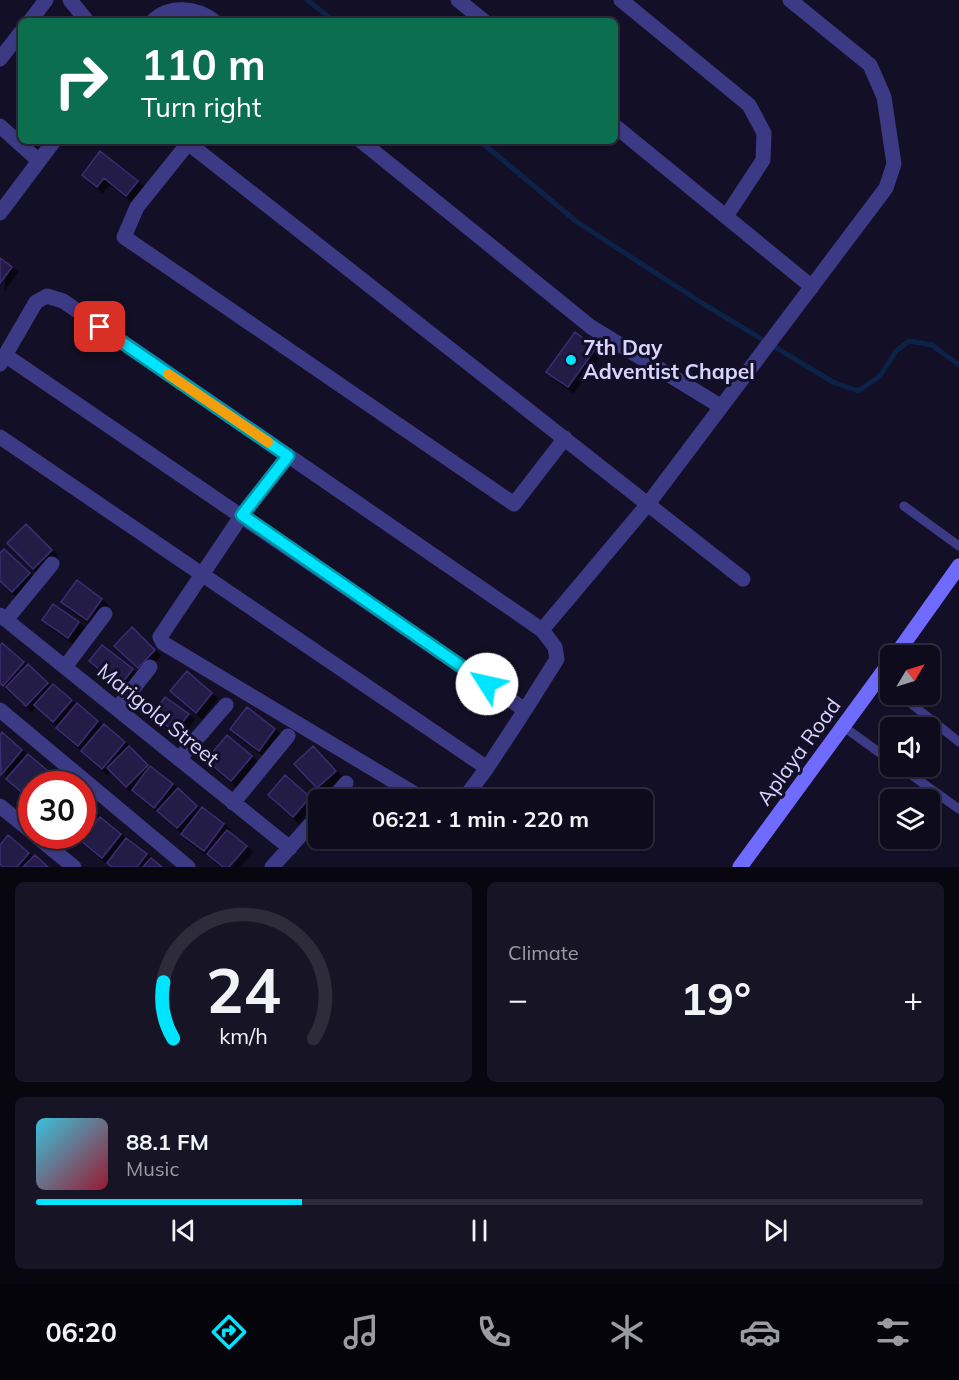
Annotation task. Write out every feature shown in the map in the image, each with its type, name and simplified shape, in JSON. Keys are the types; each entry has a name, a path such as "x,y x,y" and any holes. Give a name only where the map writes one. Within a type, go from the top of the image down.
{"street":[{"path":"32,18 46,0"},
{"path":"621,0 749,105 764,133 763,160 727,215"},
{"path":"542,630 648,504 886,188 894,164 884,97 870,65 790,0"},
{"path":"77,2 85,18"},
{"path":"464,2 481,18"},
{"path":"156,18 160,14 179,8 206,14 211,18"},
{"path":"0,59 18,36"},
{"path":"0,126 18,142"},
{"path":"618,128 727,215 812,287"},
{"path":"20,144 39,161"},
{"path":"0,213 52,144"},
{"path":"187,144 137,207 124,237 514,504 565,438"},
{"path":"192,144 743,579"},
{"path":"365,144 591,327 720,406"},
{"path":"471,789 525,710 557,659 555,647 542,630 63,301 47,296 36,302 3,360 242,515 525,710"},
{"path":"0,437 486,768"},
{"path":"288,456 242,515 160,637 163,643 407,789"},
{"path":"3,617 52,564"},
{"path":"903,645 959,566"},
{"path":"65,667 105,614"},
{"name":"Marigold Street","path":"3,617 290,848"},
{"path":"117,709 150,666"},
{"name":"Aplaya Road","path":"740,867 880,676"},
{"path":"179,759 226,705"},
{"path":"0,710 188,867"},
{"path":"234,803 288,736"},
{"path":"341,789 346,783"},
{"path":"0,806 18,821"},
{"path":"272,867 308,827"},
{"path":"52,849 74,867"}],"lane":[{"path":"904,506 959,546"},
{"path":"913,705 959,742"},
{"path":"844,727 880,753"},
{"path":"914,777 959,809"}],"building":[{"path":"100,151 138,181 126,196 104,178 97,187 82,175"},
{"path":"0,258 12,267 0,283"},
{"name":"7th Day Adventist Chapel","path":"575,332 596,348 568,387 546,372"},
{"path":"26,524 52,550 33,569 7,543"},
{"path":"4,549 30,573 12,592 0,581 0,553"},
{"path":"77,580 102,599 87,620 61,602"},
{"path":"53,604 79,622 68,638 42,620"},
{"path":"132,627 155,650 138,668 114,646"},
{"path":"2,643 24,662 3,686 0,683 0,646"},
{"path":"102,645 133,669 120,686 89,661"},
{"path":"28,664 48,683 26,706 6,687"},
{"path":"187,671 212,693 196,713 170,691"},
{"path":"53,684 72,700 53,722 34,705"},
{"path":"165,697 189,714 175,732 152,715"},
{"path":"77,703 98,721 78,746 56,728"},
{"path":"247,707 275,729 259,751 230,729"},
{"path":"104,724 125,742 102,769 81,751"},
{"path":"2,732 22,750 1,775 0,735"},
{"path":"227,735 252,756 231,781 206,760"},
{"path":"129,746 148,765 126,787 107,768"},
{"path":"313,746 336,771 317,788 294,764"},
{"path":"28,754 48,771 18,771 18,789 6,779"},
{"path":"150,766 173,784 154,808 132,790"},
{"path":"285,775 308,795 308,799 293,817 268,795"},
{"path":"178,788 197,806 177,828 157,811"},
{"path":"202,807 224,824 204,851 181,834"},
{"path":"100,817 121,834 102,858 91,849 96,849 96,822"},
{"path":"227,830 247,846 229,867 223,867 207,854"},
{"path":"8,835 18,844 18,849 24,849 29,853 17,867 3,867 0,864 0,845"},
{"path":"126,838 147,854 137,867 112,867 107,863"},
{"path":"35,855 48,867 23,867"},
{"path":"151,858 162,867 143,867"}],"waterway":[{"path":"307,0 330,18"},
{"path":"484,144 577,222 702,303 833,382 858,391 880,376 896,351 909,341 932,345 959,365"}],"slow traffic":[{"path":"168,374 268,442"}],"place":[{"name":"7th Day Adventist Chapel","path":"571,360"}],"route":[{"path":"100,327 288,456 242,515 487,684"}]}
